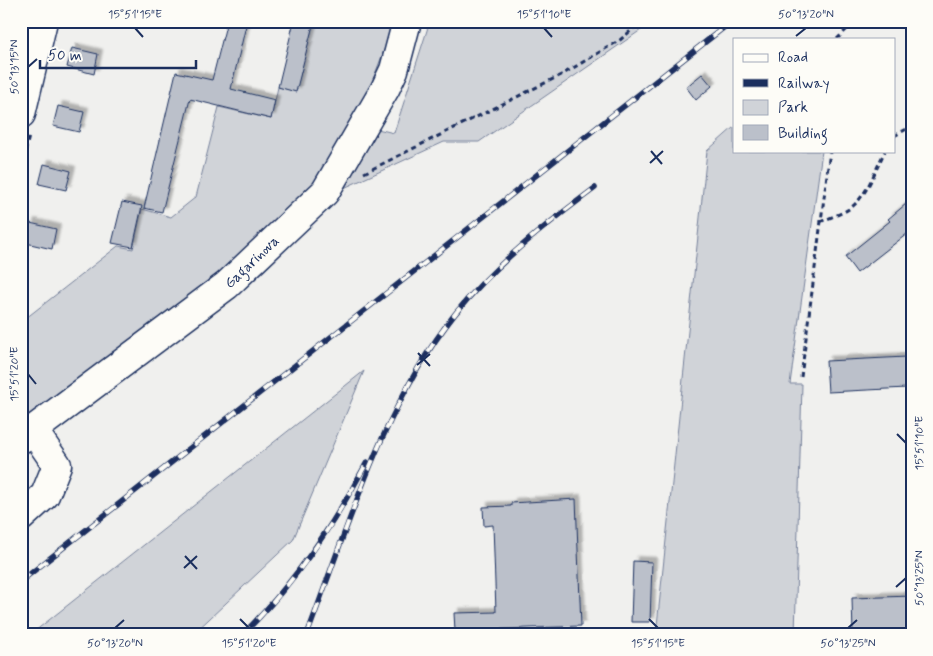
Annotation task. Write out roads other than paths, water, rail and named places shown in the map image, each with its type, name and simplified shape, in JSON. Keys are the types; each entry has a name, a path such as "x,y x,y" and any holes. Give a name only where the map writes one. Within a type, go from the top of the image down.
{"street":[{"name":"Gagarinova","path":"27,435 227,285 325,192 385,89 394,70 407,21"},
{"path":"21,114 35,27"},
{"path":"21,517 45,495 57,465 27,435"}],"railway":[{"path":"21,581 732,21"},
{"path":"307,635 369,468 408,387 430,349 470,296 503,262 539,231 595,188"},
{"path":"242,635 279,595 311,553 340,509 367,462"}]}
